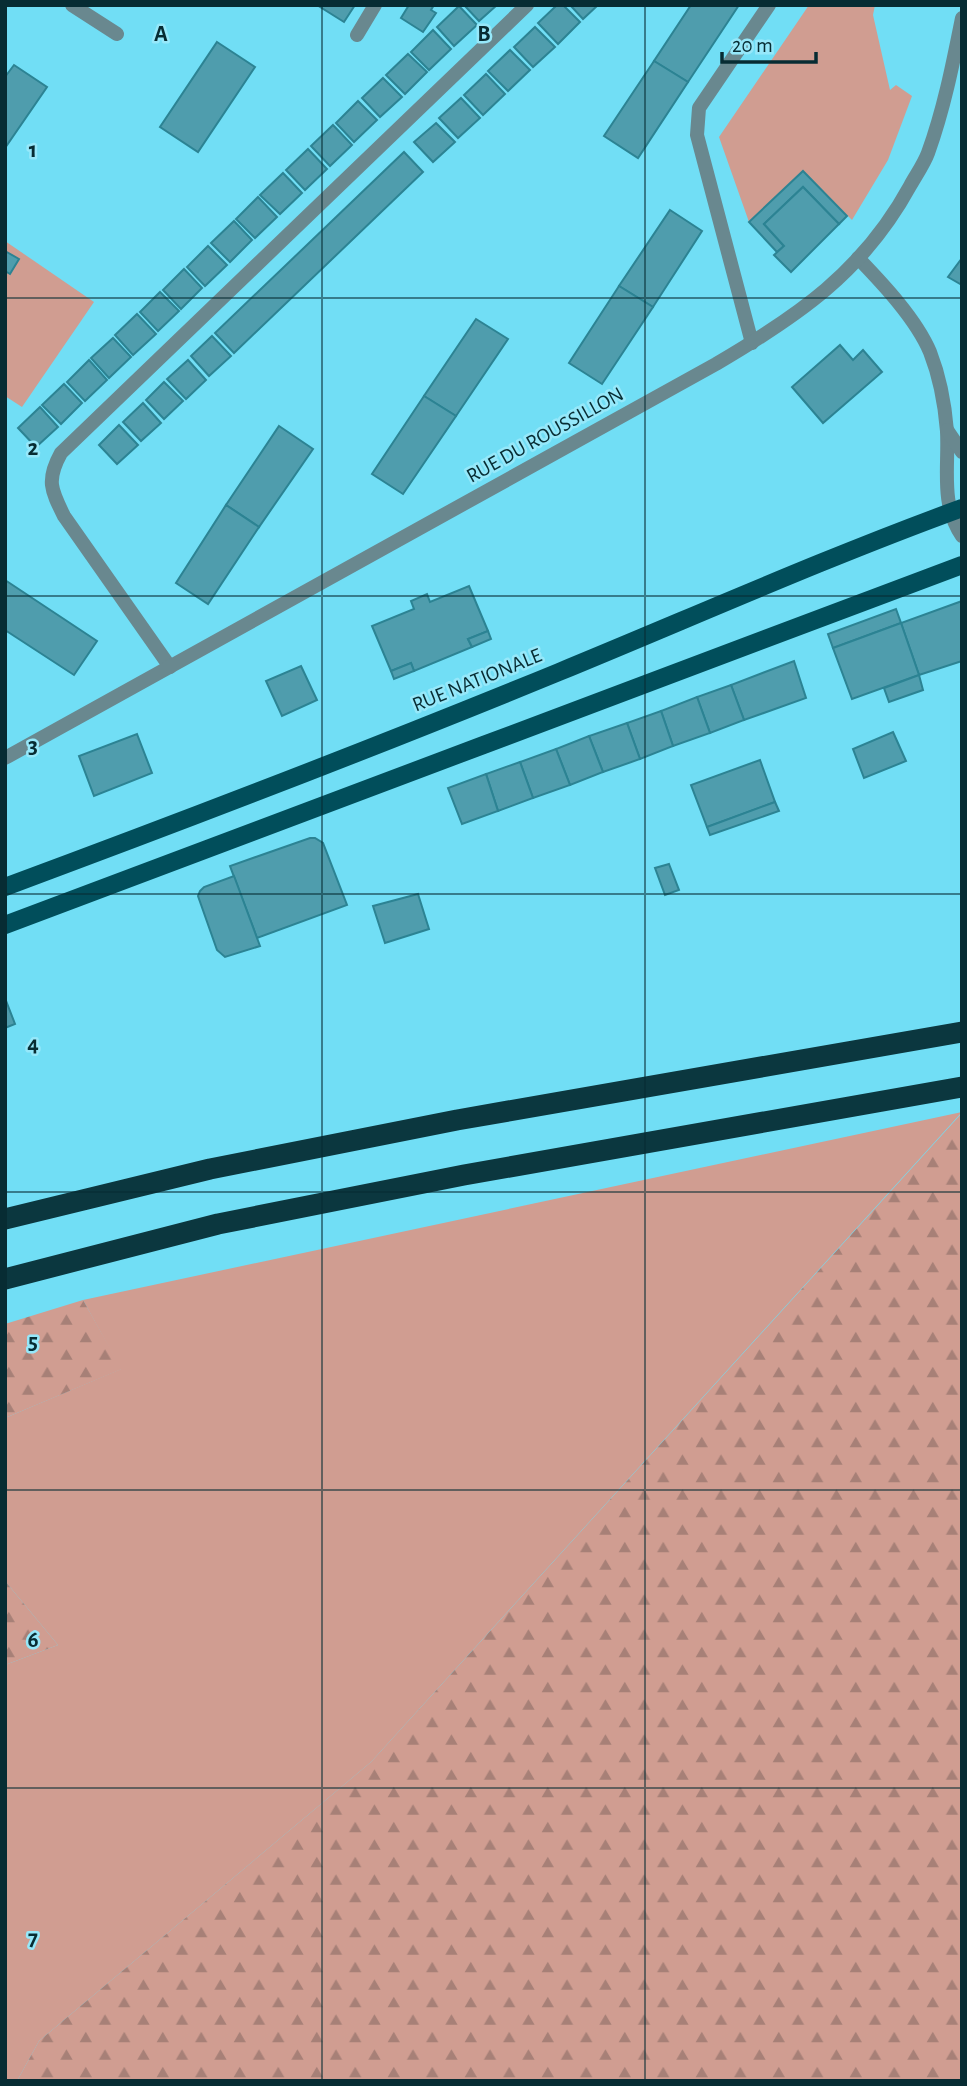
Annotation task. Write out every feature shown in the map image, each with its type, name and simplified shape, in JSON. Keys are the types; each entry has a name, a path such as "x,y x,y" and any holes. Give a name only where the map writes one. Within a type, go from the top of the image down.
{"highway":[{"path":"5,1220 210,1169 457,1119 962,1032"},
{"path":"5,1279 218,1224 464,1175 962,1087"}],"main road":[{"name":"RUE NATIONALE","path":"5,887 235,802 560,672 858,547 956,510"},
{"path":"5,925 962,565"}],"street":[{"path":"72,5 117,34"},
{"path":"357,35 375,5"},
{"path":"170,667 64,516 51,492 51,470 61,453 527,5"},
{"path":"752,342 697,135 699,108 769,5"},
{"name":"RUE DU ROUSSILLON","path":"5,758 752,342 784,323 823,294 895,214 927,154 948,84 962,18"},
{"path":"858,258 918,330 930,352 947,429 945,473 962,536"},
{"path":"947,429 962,452"}],"green space":[{"path":"809,5 875,5 873,15 890,90 896,85 912,96 888,160 852,220 803,171 749,222 719,137"},
{"path":"5,241 94,302 22,407 5,396"},
{"path":"962,1112 371,1762 39,2041 17,2081 5,2081 5,1665 58,1645 5,1581 5,1418 121,1369 83,1300"},
{"path":"962,1113 962,2081 17,2081 39,2041 371,1762"},
{"path":"83,1300 122,1369 5,1418 5,1324"},
{"path":"5,1581 58,1645 5,1665"}],"building":[{"path":"317,5 355,5 344,22"},
{"path":"409,5 434,5 431,10 436,13 423,32 401,18"},
{"path":"464,5 497,5 479,21"},
{"path":"557,5 563,5 580,22 558,44 538,23"},
{"path":"570,5 598,5 583,19"},
{"path":"691,5 739,5 688,82 654,61"},
{"path":"459,6 477,25 454,46 437,27"},
{"path":"535,27 555,47 533,67 514,47"},
{"path":"433,30 451,49 429,70 411,52"},
{"path":"217,42 255,67 198,152 160,127"},
{"path":"510,50 530,70 508,91 488,71"},
{"path":"408,54 427,72 405,94 386,75"},
{"path":"654,61 688,82 638,158 604,136"},
{"path":"14,65 47,87 5,148 5,77"},
{"path":"486,74 505,94 483,115 464,95"},
{"path":"383,78 402,97 380,117 362,98"},
{"path":"461,98 480,118 458,138 439,118"},
{"path":"358,101 377,120 354,142 336,123"},
{"path":"436,123 455,142 433,162 414,142"},
{"path":"333,125 352,145 330,166 311,146"},
{"path":"308,149 327,169 305,190 286,170"},
{"path":"404,152 423,172 234,353 215,333"},
{"path":"803,171 847,216 839,224 803,187 764,224 784,246 777,252 749,222"},
{"path":"283,173 302,193 280,214 260,195"},
{"path":"803,187 839,224 791,272 774,255 784,246 764,224"},
{"path":"258,197 277,217 255,238 236,219"},
{"path":"670,210 702,231 653,307 619,286"},
{"path":"234,221 252,240 230,262 211,243"},
{"path":"208,246 227,265 205,286 187,267"},
{"path":"5,251 19,259 10,274 5,271"},
{"path":"962,258 962,285 948,277"},
{"path":"184,269 202,288 181,309 163,290"},
{"path":"619,286 653,307 602,384 569,363"},
{"path":"160,292 179,311 158,331 140,312"},
{"path":"137,314 156,334 133,355 115,335"},
{"path":"476,319 508,339 456,416 424,396"},
{"path":"212,336 231,356 209,376 191,356"},
{"path":"113,338 131,357 109,378 91,358"},
{"path":"840,345 853,360 863,350 882,372 823,423 792,387"},
{"path":"89,360 107,380 85,401 67,382"},
{"path":"188,360 206,380 186,399 167,379"},
{"path":"164,382 183,401 164,419 146,400"},
{"path":"64,384 82,403 61,424 42,405"},
{"path":"424,396 456,416 403,494 372,474"},
{"path":"143,403 161,423 141,441 123,422"},
{"path":"40,407 58,427 36,447 18,428"},
{"path":"119,425 138,445 117,464 99,445"},
{"path":"279,426 313,449 259,527 226,505"},
{"path":"226,505 259,527 208,604 176,583"},
{"path":"5,580 97,641 74,675 5,630"},
{"path":"469,586 488,631 468,639 472,647 414,671 411,663 391,671 372,626 414,609 411,601 427,594 430,602"},
{"path":"962,601 962,661 919,675 901,623"},
{"path":"896,609 901,623 833,648 828,634"},
{"path":"901,623 919,675 852,699 833,648"},
{"path":"488,631 491,639 472,647 468,639"},
{"path":"794,661 806,698 744,720 731,685"},
{"path":"411,663 414,671 394,679 391,671"},
{"path":"301,666 317,700 282,716 266,681"},
{"path":"919,675 923,690 889,702 884,688"},
{"path":"731,685 744,720 710,733 697,697"},
{"path":"697,697 710,733 673,746 661,711"},
{"path":"661,711 673,746 640,759 627,723"},
{"path":"627,723 640,759 603,772 589,736"},
{"path":"893,732 906,761 864,778 853,749"},
{"path":"137,734 152,773 94,796 79,756"},
{"path":"589,736 603,772 570,785 556,749"},
{"path":"556,749 570,785 533,798 520,762"},
{"path":"760,760 775,802 707,827 691,785"},
{"path":"520,762 533,798 498,811 486,774"},
{"path":"486,774 498,811 462,824 448,788"},
{"path":"775,802 779,811 710,835 707,827"},
{"path":"310,838 323,843 347,905 257,938 230,866"},
{"path":"669,864 679,890 665,895 655,868"},
{"path":"234,876 260,946 225,957 217,950 198,896 204,887"},
{"path":"418,894 429,929 385,943 373,906"},
{"path":"5,998 15,1024 5,1028"}]}
